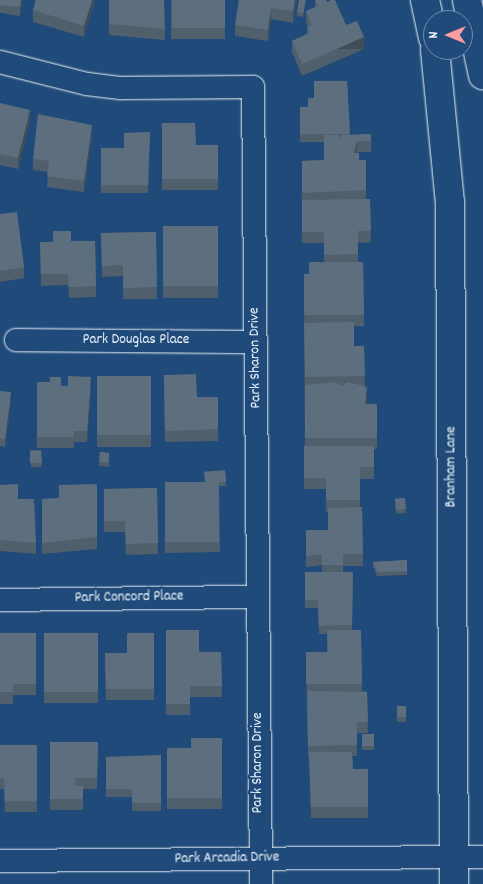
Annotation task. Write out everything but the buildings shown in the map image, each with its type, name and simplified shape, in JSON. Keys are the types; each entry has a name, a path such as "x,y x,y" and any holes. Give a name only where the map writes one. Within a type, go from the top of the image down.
{"main road":[{"path":"467,0 483,75"},
{"name":"Branham Lane","path":"436,60 450,202 454,884"}],"street":[{"name":"Park Sharon Drive","path":"0,62 87,84 121,88 253,87 261,884"},
{"name":"Park Douglas Place","path":"16,340 256,342"},
{"name":"Park Concord Place","path":"0,600 258,597"},
{"name":"Park Arcadia Drive","path":"0,861 483,857"}]}
